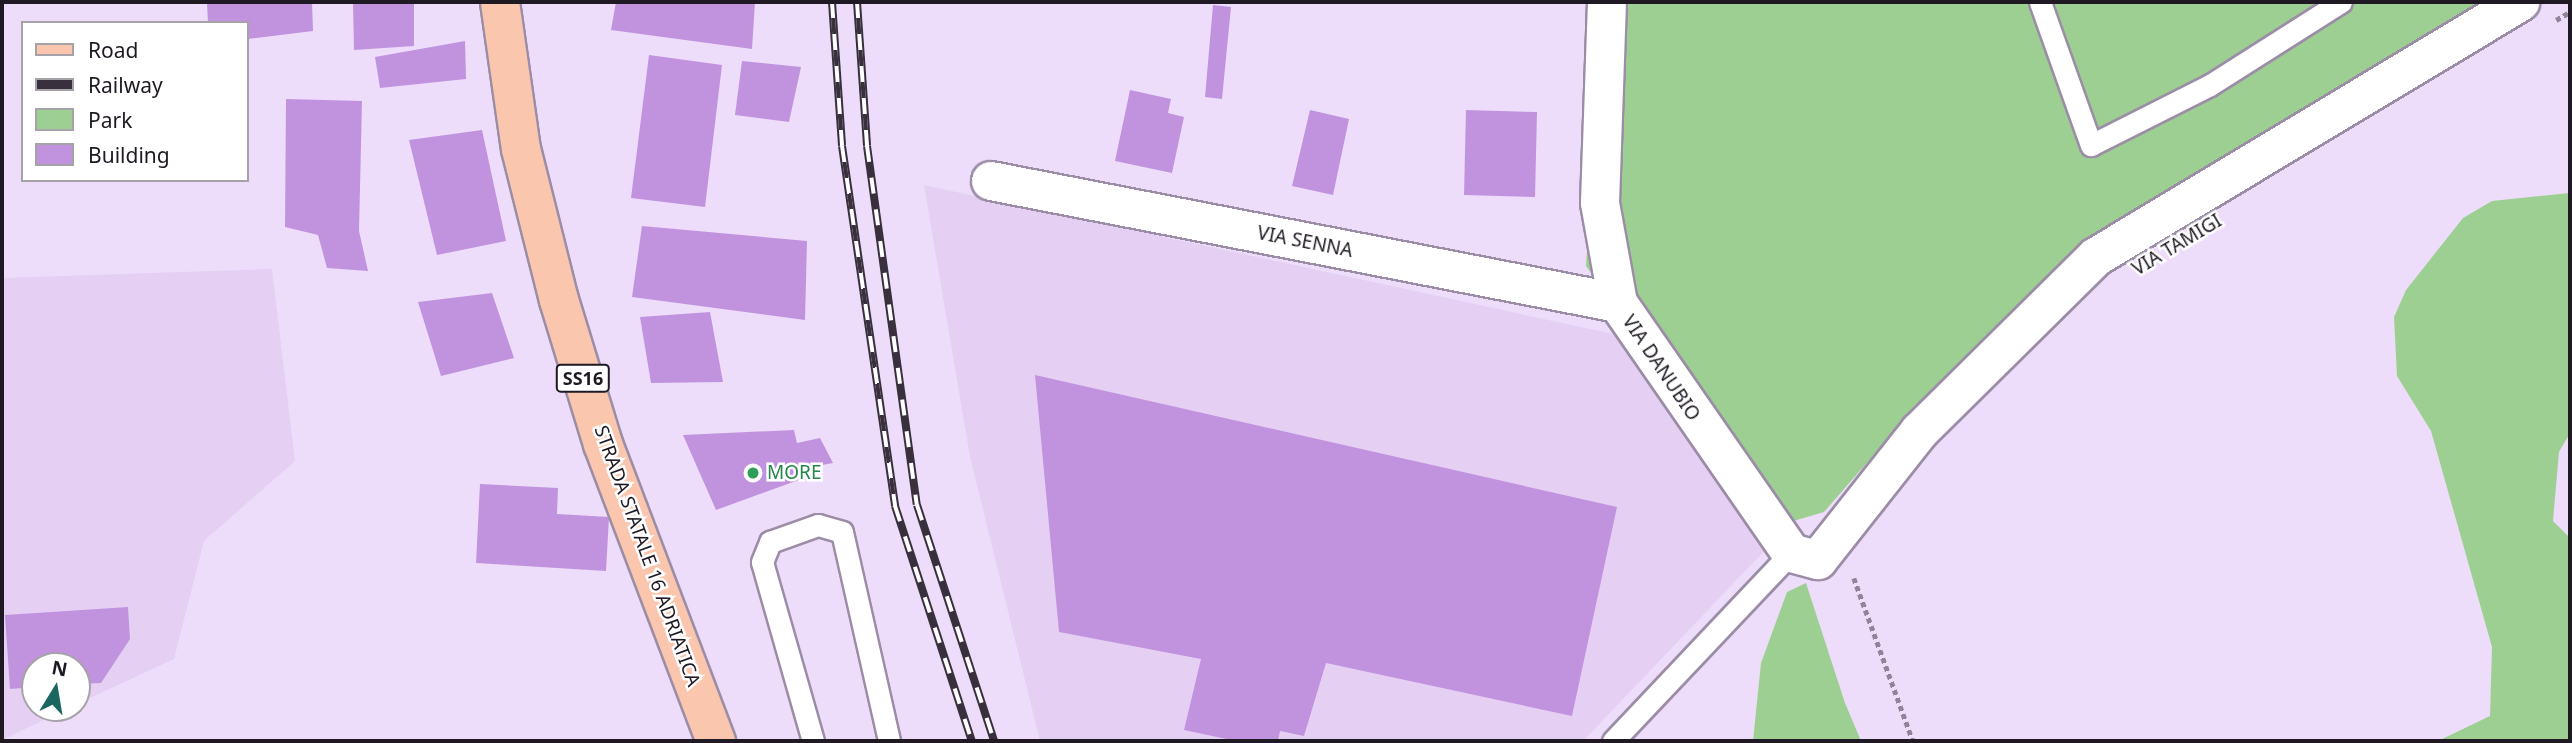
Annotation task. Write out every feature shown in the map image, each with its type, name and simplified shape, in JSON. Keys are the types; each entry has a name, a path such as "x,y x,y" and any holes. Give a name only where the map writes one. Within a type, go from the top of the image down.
{"main road":[{"name":"STRADA STATALE 16 ADRIATICA","path":"500,2 521,149 559,300 603,444 716,741"}],"street":[{"name":"VIA DANUBIO","path":"1607,2 1600,203 1618,303 1820,561"},
{"name":"VIA TAMIGI","path":"1820,561 1920,430 2096,257 2534,14"},
{"name":"VIA SENNA","path":"991,181 1618,303"}],"lane":[{"path":"2040,2 2091,145 2210,85 2341,2"},
{"path":"813,741 762,562 770,542 818,525 842,531 889,741"},
{"path":"1613,741 1820,561"}],"path":[{"path":"2534,14 2570,12"},
{"path":"1820,561 1913,741"}],"shaded area":[{"path":"924,185 1618,335 1770,545 1583,741 1040,741 970,457"},
{"path":"272,269 295,461 204,541 174,659 91,698 91,652 21,652 21,722 40,722 2,740 2,278"}],"green space":[{"path":"1604,2 2484,2 2082,244 1905,419 1824,512 1790,522 1761,503 1586,266"},
{"path":"2570,193 2570,433 2559,452 2553,521 2570,538 2570,741 2438,741 2490,716 2492,647 2431,431 2397,376 2394,317 2406,290 2463,218 2492,201"},
{"path":"1806,583 1845,703 1861,741 1753,741 1761,663 1787,592"}],"building":[{"path":"207,2 312,2 313,31 248,39 248,21 208,21"},
{"path":"353,2 414,2 414,46 354,50"},
{"path":"616,2 755,2 752,49 611,30"},
{"path":"1213,5 1231,7 1222,99 1205,97"},
{"path":"465,41 466,79 380,88 375,57"},
{"path":"649,55 722,65 705,207 631,198"},
{"path":"742,61 801,67 789,122 735,115"},
{"path":"1130,90 1171,99 1168,113 1184,117 1172,173 1115,161"},
{"path":"286,99 362,101 359,231 368,271 327,268 318,235 285,227"},
{"path":"1310,110 1349,119 1333,195 1292,186"},
{"path":"1466,110 1537,112 1535,197 1464,195"},
{"path":"482,130 506,241 437,255 409,140"},
{"path":"642,226 807,241 805,320 632,297"},
{"path":"492,293 514,358 441,376 418,302"},
{"path":"710,312 723,382 651,383 640,317"},
{"path":"1035,375 1617,507 1572,716 1326,663 1304,736 1280,731 1278,741 1236,741 1184,730 1201,659 1059,632"},
{"name":"MORE","path":"794,430 797,443 820,438 833,463 806,468 807,477 716,510 683,435"},
{"path":"480,484 558,488 557,514 609,517 606,571 476,563"},
{"path":"128,607 130,639 101,683 91,683 91,652 21,652 21,688 10,689 5,615"}],"railway":[{"path":"832,2 842,146 895,506 972,741"},
{"path":"857,2 867,146 917,505 994,741"}],"place":[{"name":"MORE","path":"753,473"}]}
